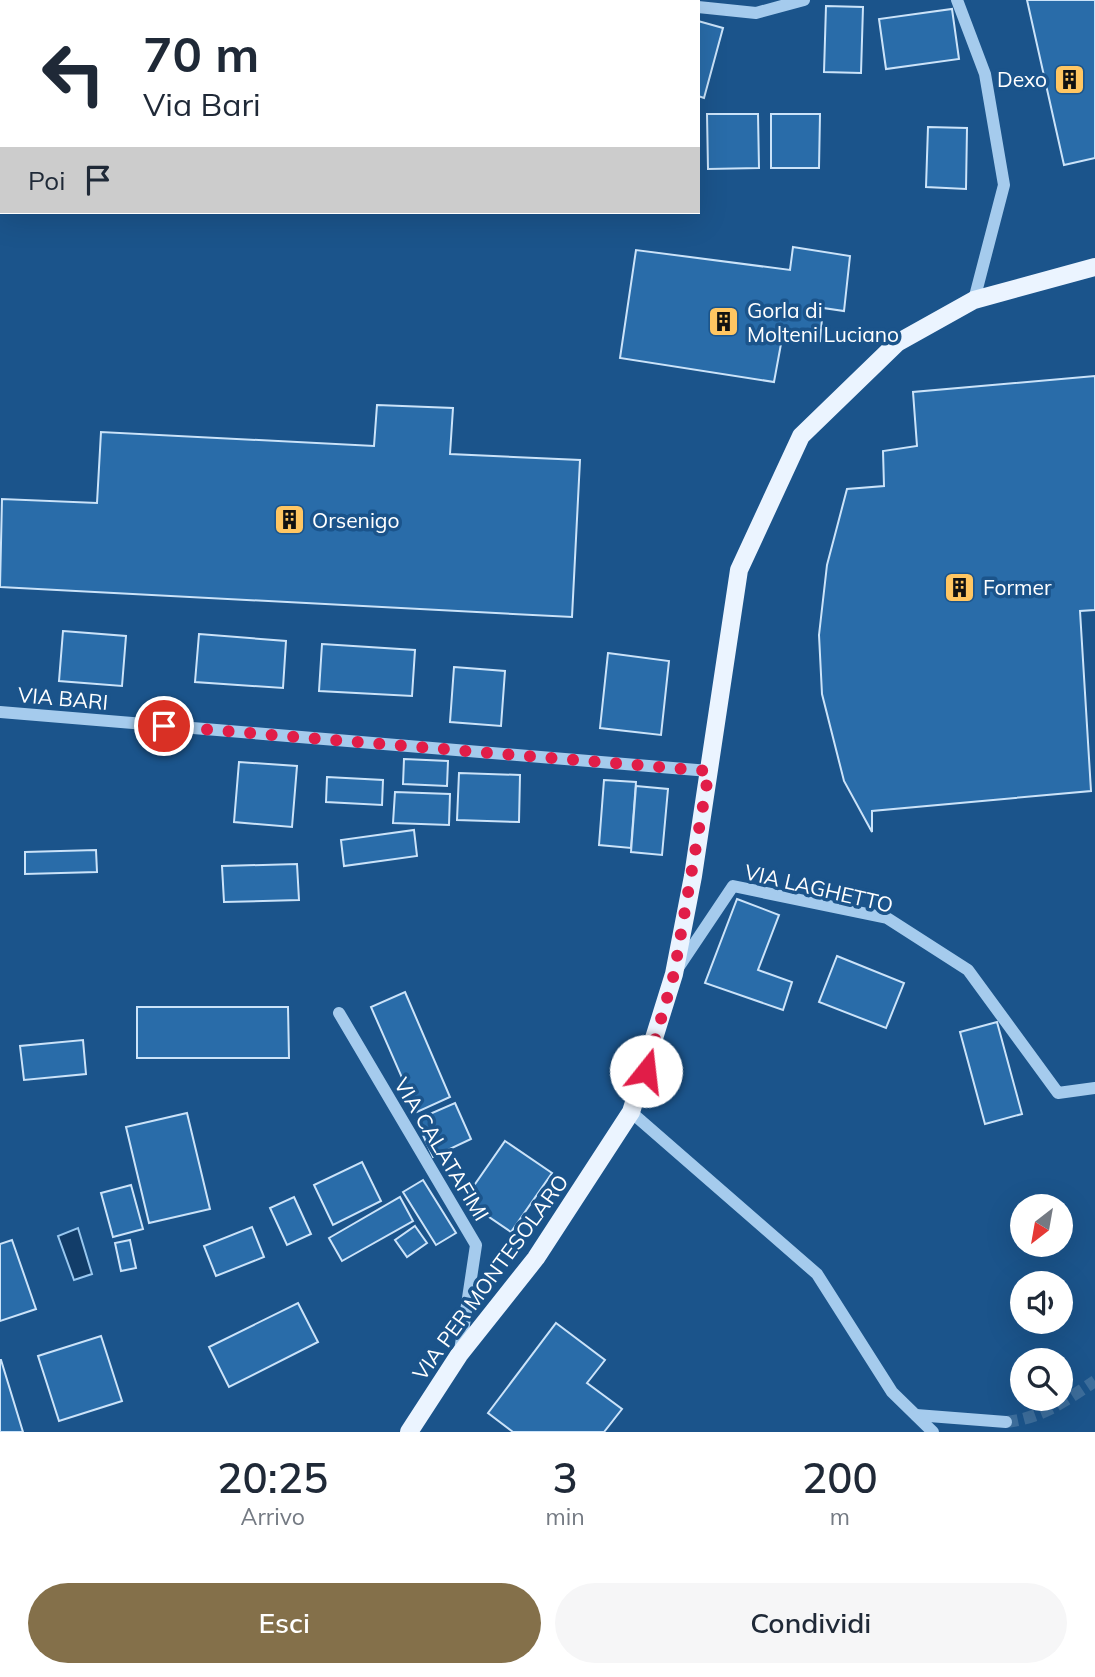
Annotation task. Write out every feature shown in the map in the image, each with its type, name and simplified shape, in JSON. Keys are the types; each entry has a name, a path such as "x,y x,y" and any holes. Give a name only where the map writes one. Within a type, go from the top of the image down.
{"main road":[{"name":"VIA PER MONTESOLARO","path":"409,1432 459,1355 536,1258 631,1112 674,974 740,570 801,436 897,344 974,300 1095,267"}],"street":[{"path":"700,7 757,13 804,0"},
{"path":"957,0 985,74 1004,185 974,300"},
{"name":"VIA BARI","path":"0,712 709,771"},
{"name":"VIA LAGHETTO","path":"674,974 733,886 887,918 968,970 1058,1093 1095,1088"},
{"name":"VIA CALATAFIMI","path":"339,1013 476,1245 459,1355"},
{"path":"631,1112 817,1274 892,1392 933,1432"},
{"path":"916,1415 1006,1422"}],"water":[{"path":"78,1228 92,1274 74,1280 58,1236"}],"building":[{"name":"Dexo","path":"1027,0 1095,0 1095,158 1064,165"},
{"path":"826,6 863,7 861,73 824,72"},
{"path":"952,9 959,59 886,69 879,19"},
{"path":"700,22 723,28 704,98 700,97"},
{"path":"707,114 758,114 759,168 708,169"},
{"path":"771,114 820,114 819,168 771,168"},
{"path":"928,127 967,128 966,189 926,187"},
{"name":"Gorla di Molteni Luciano","path":"793,247 850,256 844,311 823,308 820,341 783,333 774,382 620,358 636,250 790,270"},
{"name":"Former","path":"1095,376 1095,610 1080,611 1091,791 872,811 872,832 844,781 822,694 819,635 827,565 847,489 884,486 883,451 917,446 913,392"},
{"name":"Orsenigo","path":"377,405 453,408 450,454 580,460 572,617 0,587 2,499 97,503 101,432 374,446"},
{"path":"63,631 126,636 122,686 59,681"},
{"path":"199,634 286,641 283,688 195,682"},
{"path":"322,644 415,650 412,696 319,691"},
{"path":"608,653 669,661 661,735 600,728"},
{"path":"454,667 505,671 501,726 450,722"},
{"path":"404,759 448,761 447,786 403,784"},
{"path":"239,762 297,766 292,827 234,822"},
{"path":"459,773 520,775 519,822 457,820"},
{"path":"327,777 383,780 382,805 326,802"},
{"path":"604,780 636,782 631,848 599,845"},
{"path":"636,786 668,789 662,855 631,852"},
{"path":"395,792 450,794 449,825 393,823"},
{"path":"414,830 417,856 344,866 341,840"},
{"path":"96,850 97,872 25,874 25,852"},
{"path":"297,864 299,900 224,902 222,866"},
{"path":"737,899 779,915 758,970 792,982 783,1010 705,983"},
{"path":"837,956 904,983 886,1028 819,1002"},
{"path":"405,992 450,1097 417,1112 371,1007"},
{"path":"137,1007 288,1007 289,1058 137,1058"},
{"path":"997,1022 1022,1114 985,1124 960,1032"},
{"path":"83,1040 86,1074 24,1080 20,1046"},
{"path":"455,1103 471,1139 433,1157 416,1120"},
{"path":"187,1113 210,1209 149,1223 126,1127"},
{"path":"505,1141 552,1173 511,1232 464,1200"},
{"path":"362,1162 381,1201 333,1225 314,1185"},
{"path":"423,1180 456,1233 436,1245 403,1192"},
{"path":"131,1185 143,1229 113,1237 101,1193"},
{"path":"294,1197 311,1234 287,1245 270,1208"},
{"path":"400,1197 413,1221 342,1261 329,1238"},
{"path":"415,1226 427,1243 407,1257 395,1240"},
{"path":"252,1227 264,1257 216,1276 204,1246"},
{"path":"12,1240 36,1309 0,1321 0,1244"},
{"path":"130,1240 136,1268 121,1271 115,1243"},
{"path":"298,1303 318,1342 229,1387 209,1347"},
{"path":"556,1323 605,1360 587,1383 622,1409 604,1432 513,1432 488,1413"},
{"path":"101,1336 122,1401 59,1421 38,1356"},
{"path":"1,1360 23,1432 0,1432"}],"tunnel":[{"path":"1006,1422 1042,1413 1095,1381"}],"place":[{"name":"Dexo","path":"1070,79"},
{"name":"Gorla di Molteni Luciano","path":"724,322"},
{"name":"Orsenigo","path":"289,520"},
{"name":"Former","path":"960,587"}],"route":[{"path":"164,726 709,771 674,974 646,1071"}]}
